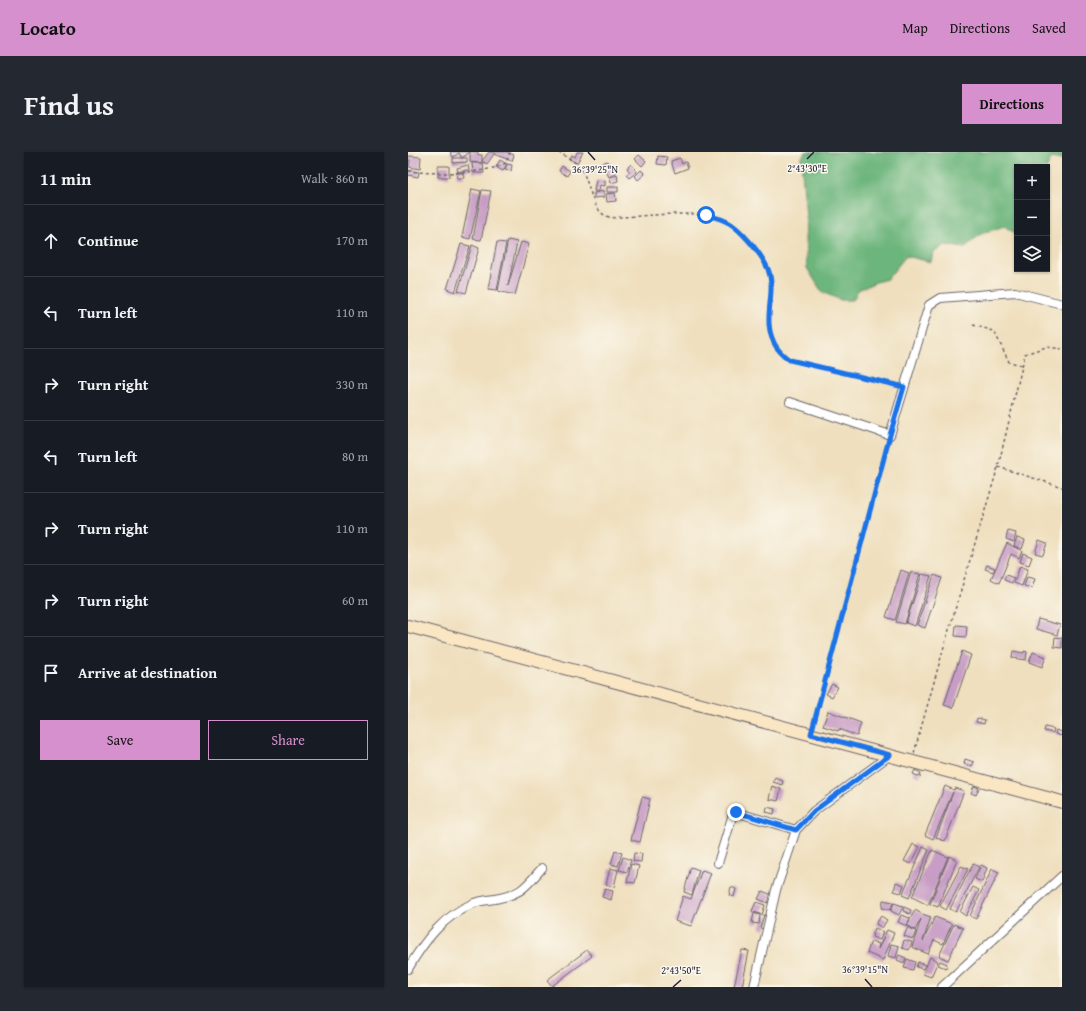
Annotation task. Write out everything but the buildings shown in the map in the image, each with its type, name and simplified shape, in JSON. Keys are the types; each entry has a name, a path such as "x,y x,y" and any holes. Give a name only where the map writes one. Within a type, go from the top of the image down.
{"main road":[{"path":"408,626 1062,802"}],"street":[{"path":"790,402 890,435 929,305 940,298 1015,292 1062,304"},
{"path":"754,987 776,890 796,830 814,811 890,755"},
{"path":"718,863 733,814 735,812 796,830"},
{"path":"408,969 420,948 441,924 475,902 516,894 528,885 542,868"},
{"path":"942,987 1062,876"}],"path":[{"path":"408,171 438,173 499,167 506,163 510,152"},
{"path":"558,152 572,159 581,169 590,195 603,213 612,219 620,217 692,214 722,219 736,227 754,248 768,270 770,286 769,327 776,345 785,357 790,360 904,387"},
{"path":"973,325 994,331 1009,362 1022,365"},
{"path":"912,761 945,643 998,467 1025,354 1046,347 1062,349"},
{"path":"811,734 890,435"},
{"path":"998,467 1062,486"}],"green space":[{"path":"805,152 1062,152 1062,160 1051,158 1049,164 1014,164 1014,232 1004,226 981,234 964,248 945,245 933,253 931,262 906,256 887,279 858,290 853,300 841,300 822,292 807,268 805,240 806,217 801,159"}],"route":[{"path":"706,215 722,219 736,227 754,248 768,270 770,286 769,327 773,341 785,357 790,360 904,387 811,734 890,755 814,811 796,830 736,812"}]}
